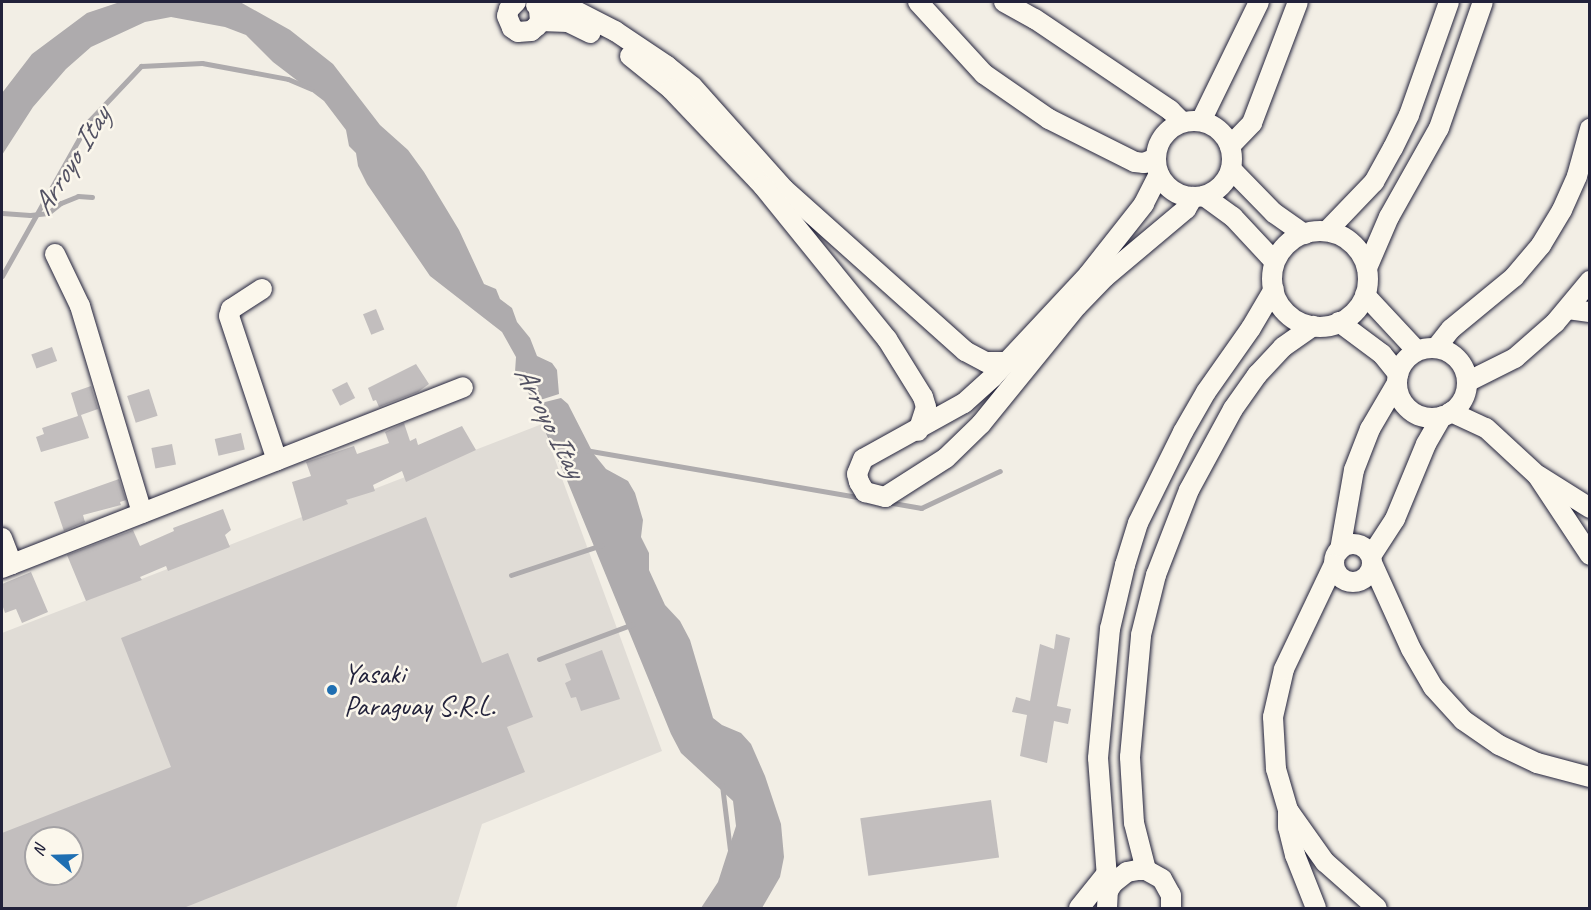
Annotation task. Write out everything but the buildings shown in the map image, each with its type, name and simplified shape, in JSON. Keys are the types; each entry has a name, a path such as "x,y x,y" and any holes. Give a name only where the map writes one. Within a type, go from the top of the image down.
{"street":[{"path":"516,2 508,9 507,16 512,28 525,33 531,31 536,9"},
{"path":"918,2 984,74 1049,119 1118,156 1158,166 1171,189 1198,196 1233,217 1274,261"},
{"path":"1004,2 1035,19 1170,110 1192,122 1216,127 1230,146 1231,170 1216,190 1198,196 1186,209 1105,277 1077,306 981,424 946,458 885,497 865,492 858,482 857,474 863,459 918,431 964,403 1010,362 1088,276 1144,204 1158,166 1163,136 1192,122 1258,2"},
{"path":"1230,146 1252,123 1298,2"},
{"path":"1327,231 1374,182 1394,148 1409,115 1449,2"},
{"path":"1367,268 1389,217 1439,128 1483,2"},
{"path":"536,9 552,3 570,8 615,31 667,66 692,86 784,189 965,351 986,362 1010,362"},
{"path":"536,9 577,25 639,62 671,88 763,186 887,339 924,397 926,406 918,431"},
{"path":"1316,909 1295,855 1288,827 1288,810 1276,769 1274,717 1284,669 1337,557 1354,470 1370,429 1409,356 1427,349 1514,277 1542,244 1562,210 1577,177 1590,129"},
{"path":"1231,170 1274,213 1304,234"},
{"path":"1327,231 1338,234 1357,247 1367,268 1368,279 1365,295 1355,311 1339,322 1325,327 1313,326 1292,318 1284,310 1274,289 1274,261 1285,246 1304,234 1327,231"},
{"path":"55,254 80,306 142,513"},
{"path":"1466,387 1515,358 1568,309 1589,282"},
{"path":"262,289 231,309 229,316 277,460"},
{"path":"1108,891 1098,758 1110,629 1125,565 1138,523 1183,432 1206,392 1251,328 1274,289"},
{"path":"1309,619 1371,570 1371,559 1395,519 1426,444 1446,414 1462,401 1466,387 1466,372 1455,356 1427,349 1365,295"},
{"path":"1568,309 1590,312"},
{"path":"1339,322 1382,354 1398,378 1403,402 1410,410 1428,417 1446,414 1486,428"},
{"path":"1146,870 1134,823 1130,758 1141,635 1156,575 1189,490 1233,409 1257,375 1277,354 1313,326"},
{"path":"2,538 7,566 463,387"},
{"path":"1466,387 1486,428 1537,475 1590,508"},
{"path":"1537,475 1590,555"},
{"path":"1337,557 1353,544 1366,550 1411,649 1433,687 1463,720 1499,745 1537,763 1590,777"},
{"path":"1337,557 1340,577 1355,581 1390,599"},
{"path":"1288,810 1325,862 1344,882 1377,909"},
{"path":"1079,909 1108,891 1113,883 1127,872 1146,870 1162,879 1168,886 1171,909"}],"shaded area":[{"path":"542,424 662,751 482,824 456,908 2,908 2,633"}],"water":[{"path":"120,2 240,2 290,30 333,64 380,125 408,150 424,172 459,230 484,284 496,289 500,299 512,308 517,322 530,338 537,356 552,363 557,370 559,394 534,402 515,372 516,357 502,332 430,276 367,184 358,166 356,153 349,146 346,130 324,101 273,62 246,35 225,27 171,17 145,22 91,47 66,69 33,107 2,155 2,93 32,54 87,13"},
{"path":"561,398 568,404 593,453 606,469 628,481 635,493 643,520 641,537 649,553 649,570 665,605 680,621 690,640 713,718 722,725 741,733 751,744 765,776 781,824 784,857 780,877 762,908 701,908 718,882 736,826 733,801 681,753 671,734 566,478 533,405"}],"waterway":[{"name":"Arroyo Itay","path":"2,276 89,121 141,66 202,63 288,79 311,89"},
{"path":"2,213 30,215 48,213 61,203 78,196 92,197"},
{"path":"585,450 863,498"},
{"path":"887,502 921,508 1000,471"},
{"path":"511,575 601,545"},
{"path":"539,659 633,624"},
{"name":"Arroyo Itay","path":"722,785 730,850"}],"place":[{"name":"Yasaki Paraguay S.R.L.","path":"332,690"}]}
